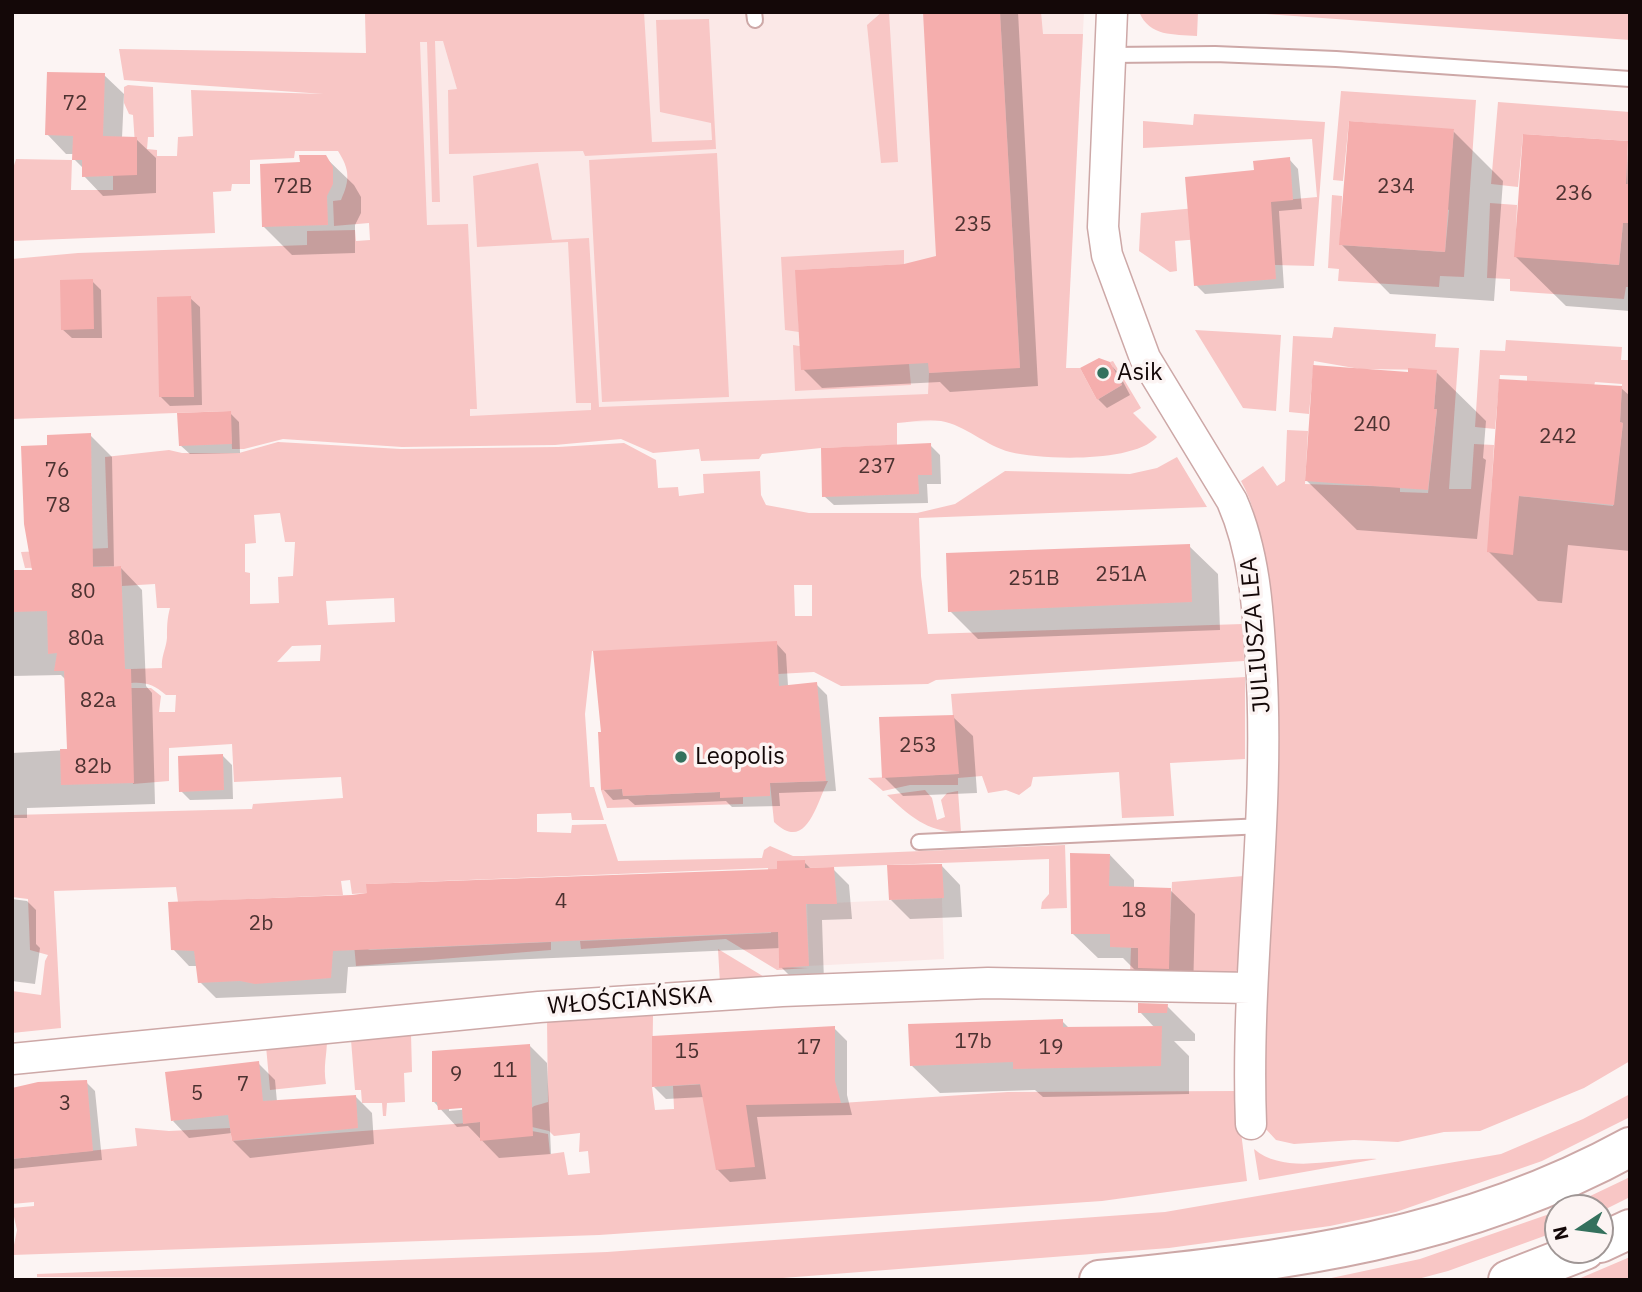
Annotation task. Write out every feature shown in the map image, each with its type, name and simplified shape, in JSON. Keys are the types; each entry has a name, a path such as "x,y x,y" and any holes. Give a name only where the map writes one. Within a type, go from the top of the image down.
{"main road":[{"path":"1099,1280 1266,1261 1380,1242 1501,1204 1559,1181 1630,1147"},
{"path":"1614,1236 1630,1229"},
{"path":"1508,1280 1550,1264"}],"street":[{"name":"JULIUSZA LEA","path":"1112,12 1102,228 1107,255 1145,358 1225,486 1248,547 1259,629 1264,717 1263,827 1250,988 1251,1124"},
{"name":"WŁOŚCIAŃSKA","path":"12,1059 512,1009 794,990 988,983 1250,988"}],"lane":[{"path":"1110,55 1215,54 1336,59 1630,79"},
{"path":"919,842 1263,827"}],"shaded area":[{"path":"365,12 1084,12 1063,416 380,443"},
{"path":"365,12 644,12 652,142 712,140 711,123 660,112 656,20 709,19 716,149 585,156 583,151 449,154 448,90 457,89 443,41 435,41 440,202 432,202 427,42 420,42 427,225 468,224 477,409 470,409 470,416 591,410 591,403 576,403 568,242 477,247 473,176 538,163 552,240 589,238 599,407 928,394 929,373 1020,367 1000,12 1041,12 1043,34 1083,34 1066,368 1080,368 1097,400 1122,385 1110,362 1113,361 1141,408 1133,413 1157,437 1129,451 1109,455 1044,457 1010,452 950,423 925,420 897,423 897,445 821,448 762,454 759,459 701,461 699,449 653,453 621,439 555,445 402,447 283,439 244,449 232,449 230,411 12,419 12,259 78,253 307,245 307,231 355,230 356,241 370,240 369,223 334,226 333,201 341,200 347,181 347,170 338,151 295,151 294,158 250,160 250,184 232,184 231,191 213,192 215,233 12,241 12,172 16,159 72,160 71,190 113,190 113,175 137,175 133,115 129,114 124,103 124,87 128,85 153,87 154,137 148,137 147,149 157,150 157,156 177,156 178,137 193,136 191,90 324,94 124,80 119,49 366,53"},
{"path":"882,12 889,12 898,162 881,163 867,25"},
{"path":"1139,12 1198,12 1197,36 1163,33 1149,26"},
{"path":"1238,12 1630,12 1630,40"},
{"path":"1341,91 1476,100 1464,277 1440,276 1439,287 1338,281 1339,269 1328,268 1332,195 1342,196 1340,245 1445,252 1449,210 1446,209 1454,130 1349,121 1343,181 1333,180"},
{"path":"1498,102 1630,112 1630,184 1626,184 1628,141 1523,134 1518,187 1491,184"},
{"path":"1194,114 1325,122 1314,266 1275,265 1215,238 1175,241 1177,271 1170,272 1139,251 1141,213 1317,197 1312,139 1143,148 1143,121 1193,125"},
{"path":"717,153 729,397 602,402 589,160"},
{"path":"1490,203 1517,205 1515,257 1592,256 1591,263 1619,265 1623,223 1628,223 1630,204 1630,287 1626,287 1624,299 1510,291 1510,279 1487,278"},
{"path":"904,250 904,264 796,270 799,332 785,330 781,257"},
{"path":"1334,327 1436,334 1435,347 1459,348 1449,489 1471,489 1474,444 1494,445 1491,498 1518,500 1519,496 1613,506 1623,423 1620,422 1622,384 1595,382 1594,386 1527,381 1527,376 1500,375 1495,429 1475,427 1480,350 1505,351 1506,340 1622,347 1621,360 1630,360 1630,1061 1584,1088 1480,1131 1444,1132 1398,1142 1354,1140 1294,1144 1276,1140 1264,1127 1265,1018 1274,873 1276,784 1262,552 1255,515 1241,481 1263,466 1277,486 1285,481 1287,430 1308,431 1305,484 1400,487 1400,492 1428,493 1437,410 1434,409 1437,370 1360,369 1314,361 1309,414 1289,412 1293,336 1332,338"},
{"path":"1195,330 1281,335 1276,411 1243,408"},
{"path":"793,345 909,364 911,385 795,391"},
{"path":"278,442 401,449 558,447 624,443 656,460 658,488 678,487 679,496 704,493 703,474 760,471 761,495 766,505 809,513 917,513 955,504 1005,471 1130,474 1157,468 1177,457 1207,507 919,518 921,576 928,634 1243,624 1244,661 936,680 928,684 841,686 814,672 778,674 592,651 585,714 590,787 594,787 604,820 572,820 571,813 537,814 537,832 571,833 572,825 606,824 618,861 762,858 764,850 770,846 793,856 803,856 1065,845 1067,908 1041,909 1042,902 1049,894 1049,859 806,868 769,893 768,868 367,884 367,893 352,894 350,880 341,881 343,895 178,902 176,887 54,891 61,1028 12,1033 12,991 41,995 48,955 30,950 28,899 12,897 12,815 252,809 253,804 343,798 341,777 234,782 232,744 169,748 169,781 133,784 131,688 151,688 161,696 159,712 175,712 176,695 166,695 146,684 131,683 130,669 162,668 170,608 157,608 155,584 122,586 121,566 25,568 21,552 108,548 105,457 169,450 182,453 239,453","holes":["280,513 285,542 295,542 293,576 278,577 279,603 250,604 250,573 245,572 245,544 256,543 254,515","794,585 812,585 812,616 795,616","394,598 395,622 328,625 326,601","321,645 320,661 277,662 292,646"]},
{"path":"1245,677 1245,759 1170,763 1174,816 1122,818 1119,772 1033,777 1031,786 1019,795 1006,790 988,793 982,776 958,778 958,785 910,785 883,791 868,778 958,774 951,694"},
{"path":"828,781 815,811 803,828 795,832 785,830 774,822 770,783"},
{"path":"622,789 623,796 720,792 720,797 743,797 743,804 607,808 601,790"},
{"path":"925,790 932,798 937,820 945,817 941,800 947,793 958,791 961,832 939,830 920,822 887,795"},
{"path":"1244,876 1238,968 1233,977 1130,974 1131,948 1169,948 1172,882"},
{"path":"942,898 944,959 809,966 807,904"},
{"path":"771,910 807,911 778,914 779,967 809,968 777,970 726,939 581,949 580,941 771,933"},
{"path":"551,942 551,950 356,966 354,944 370,950"},
{"path":"718,949 771,981 720,984"},
{"path":"650,1012 653,1016 652,1087 655,1110 674,1109 673,1086 724,1083 841,1103 1008,1092 1236,1091 1247,1181 1102,1201 599,1235 12,1255 17,1230 12,1208 34,1206 34,1202 12,1204 12,1159 137,1146 135,1128 169,1131 230,1128 232,1141 480,1122 480,1141 516,1128 548,1134 550,1154 564,1152 568,1175 590,1173 588,1151 579,1152 580,1133 554,1136 549,1131 515,1123 534,1106 548,1102 547,1020"},
{"path":"411,1034 412,1072 404,1073 405,1102 387,1103 386,1116 383,1116 382,1103 362,1103 361,1090 355,1090 351,1040"},
{"path":"327,1039 326,1084 270,1090 266,1046"},
{"path":"1630,1094 1630,1117 1542,1161 1396,1212 1330,1226 1169,1248 757,1280 37,1277 37,1274 607,1252 1165,1212 1501,1154 1583,1119"},
{"path":"1254,1149 1281,1162 1297,1164 1377,1159 1259,1180"},
{"path":"1630,1177 1630,1197 1614,1205 1614,1194 1594,1194"},
{"path":"1544,1216 1544,1236 1448,1271 1414,1280 1322,1280 1420,1259"},
{"path":"1630,1257 1630,1280 1576,1280 1614,1264"}],"building":[{"path":"923,12 1000,12 1020,368 929,373 928,363 801,370 795,270 904,264 936,256"},
{"path":"47,72 105,73 103,136 137,137 137,175 82,177 82,160 72,160 73,136 45,135"},
{"path":"1349,121 1454,129 1445,252 1339,245"},
{"path":"1523,134 1628,141 1626,184 1630,184 1630,204 1628,223 1623,223 1619,265 1514,257"},
{"path":"299,155 326,155 333,167 333,184 327,196 328,225 262,227 260,164 300,162"},
{"path":"1290,157 1293,200 1271,202 1276,279 1194,286 1185,177 1254,170 1253,161"},
{"path":"93,279 94,329 61,330 60,280"},
{"path":"191,296 194,397 159,397 157,297"},
{"path":"1099,358 1110,362 1122,385 1097,400 1080,368"},
{"path":"1313,365 1408,372 1408,368 1437,370 1434,409 1437,409 1428,490 1305,481"},
{"path":"1499,379 1622,386 1620,422 1623,423 1614,505 1519,496 1513,555 1487,552"},
{"path":"231,411 232,444 179,446 177,413"},
{"path":"91,433 93,567 121,566 125,669 131,669 134,783 61,785 60,749 67,749 64,671 54,671 57,653 48,654 47,611 12,612 12,570 32,570 24,524 21,446 47,445 47,435"},
{"path":"931,443 932,475 918,475 919,494 822,497 821,448"},
{"path":"1190,544 1192,602 948,612 946,553"},
{"path":"777,641 779,686 817,682 826,781 770,783 770,796 720,798 720,792 623,796 622,789 601,790 598,732 601,732 593,651"},
{"path":"954,715 959,774 882,778 879,717"},
{"path":"223,754 224,790 179,792 178,756"},
{"path":"1070,853 1110,854 1109,886 1171,888 1169,969 1138,968 1138,948 1110,947 1110,934 1071,934"},
{"path":"805,860 805,868 834,867 837,904 806,904 809,966 779,968 778,932 333,951 331,978 255,984 240,981 198,983 194,951 171,950 168,902 352,895 367,893 366,884 777,869 777,861"},
{"path":"942,864 944,898 889,900 887,865"},
{"path":"1138,1003 1168,1004 1167,1013 1138,1013"},
{"path":"1063,1019 1063,1027 1162,1026 1161,1066 1013,1069 1013,1062 910,1066 908,1024"},
{"path":"835,1026 835,1081 841,1103 746,1105 755,1167 716,1170 700,1084 652,1087 652,1036"},
{"path":"530,1044 533,1136 480,1141 480,1122 463,1124 462,1108 438,1110 437,1102 432,1102 432,1051"},
{"path":"259,1061 263,1101 356,1095 358,1128 232,1141 228,1115 171,1121 165,1072"},
{"path":"87,1080 93,1151 12,1159 12,1088 38,1082"}],"place":[{"name":"Asik","path":"1103,373"},
{"name":"Leopolis","path":"681,757"}]}
